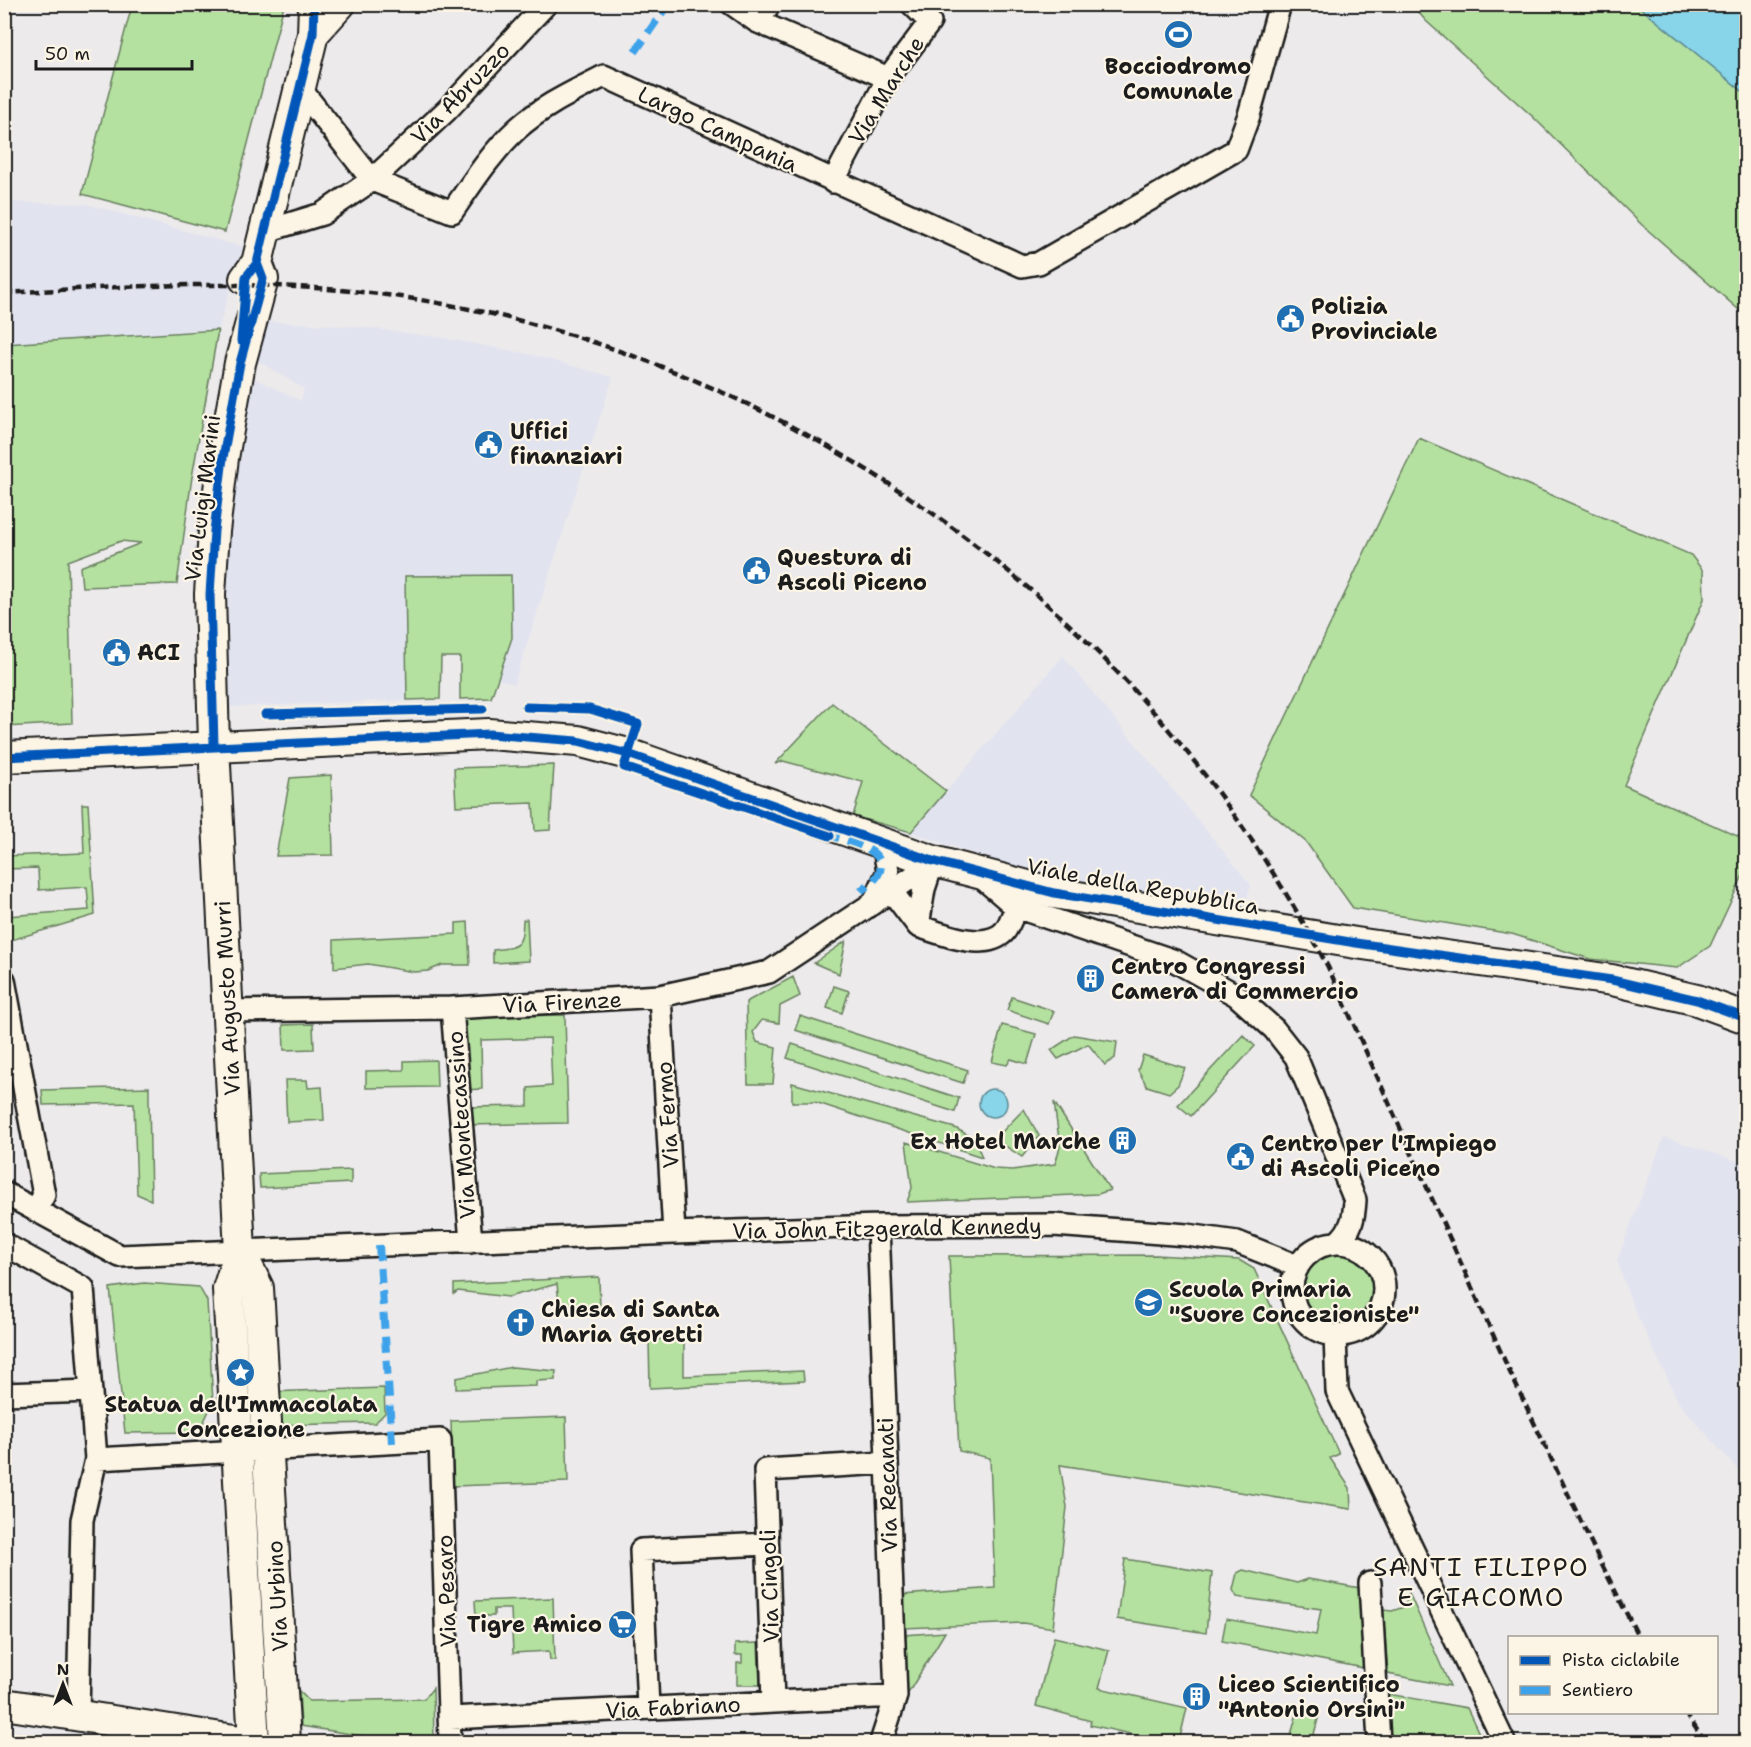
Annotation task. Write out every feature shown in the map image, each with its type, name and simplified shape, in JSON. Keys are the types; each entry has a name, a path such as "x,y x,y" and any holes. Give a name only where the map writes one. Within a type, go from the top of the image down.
{"street":[{"path":"313,19 340,4"},
{"name":"Via Abruzzo","path":"263,232 322,214 372,180 447,110 546,4"},
{"path":"732,4 756,21 888,78"},
{"path":"756,21 770,4"},
{"name":"Via Marche","path":"833,182 888,78 930,22 912,4"},
{"name":"Largo Campania","path":"372,180 452,212 491,156 519,128 556,101 604,76 1022,266 1047,260 1236,150 1249,115 1280,4"},
{"name":"Via Luigi Marini","path":"214,745 210,594 214,531 223,458 240,363 246,277 257,263 313,19"},
{"path":"299,87 372,180"},
{"name":"Viale della Repubblica","path":"4,757 214,745 489,734 578,741 628,754 933,861 1054,893 1160,912 1612,980 1697,1000 1746,1018"},
{"name":"Via Augusto Murri","path":"214,745 240,1251"},
{"path":"873,902 888,871 883,844"},
{"path":"918,926 924,889 933,861"},
{"name":"Via Firenze","path":"228,1011 452,1008 660,996 769,972 933,861"},
{"path":"978,873 1016,907 1175,961 1236,995 1274,1029 1296,1057 1355,1200 1353,1220 1348,1232 1338,1242 1315,1249 1297,1266 1291,1292 1294,1305 1310,1326 1335,1335 1349,1334 1366,1325 1379,1309 1384,1297 1380,1270 1373,1259 1364,1250 1338,1242"},
{"path":"899,901 918,926 959,940 988,940 1003,933 1016,907"},
{"path":"4,980 44,1194 36,1210 4,1192"},
{"name":"Via Fermo","path":"660,996 674,1233"},
{"name":"Via Montecassino","path":"452,1008 471,1242"},
{"name":"Via John Fitzgerald Kennedy","path":"36,1210 120,1256 878,1226 1054,1225 1187,1235 1237,1242 1297,1266"},
{"name":"Via Recanati","path":"878,1226 896,1696 881,1743"},
{"path":"4,1244 83,1288 96,1459 82,1520 78,1716"},
{"name":"Via Urbino","path":"240,1251 258,1288 285,1743"},
{"name":"Via Urbino","path":"240,1251 228,1289 254,1743"},
{"path":"1335,1335 1337,1391 1504,1743"},
{"path":"4,1394 91,1391"},
{"name":"Via Pesaro","path":"268,1449 440,1440 450,1743"},
{"path":"96,1459 268,1449"},
{"name":"Via Cingoli","path":"773,1702 765,1470 886,1463"},
{"path":"648,1708 641,1550 768,1544"},
{"path":"1370,1583 1379,1743"},
{"name":"Via Fabriano","path":"450,1718 896,1696"},
{"path":"4,1704 247,1743"}],"shaded area":[{"path":"5,202 86,204 243,247 218,330 5,344"},
{"path":"262,321 361,327 443,338 529,354 613,377 514,684 498,679 512,638 406,576 407,700 230,707 225,506 251,377 301,401 304,389 255,359"},
{"path":"1063,656 1251,885 1243,908 1089,883 997,862 911,832"},
{"path":"1664,1137 1746,1164 1746,1479 1679,1403 1632,1304 1617,1261"}],"green space":[{"path":"132,5 284,5 225,232 82,194"},
{"path":"1412,5 1637,5 1746,94 1746,316 1642,225 1532,116 1426,21"},
{"path":"218,330 192,477 177,584 82,587 80,567 141,543 121,541 68,561 72,723 5,727 5,344"},
{"path":"1419,438 1691,555 1703,571 1704,599 1624,785 1742,838 1746,843 1746,869 1710,946 1677,968 1590,959 1512,934 1353,908 1306,842 1249,795"},
{"path":"511,575 512,638 491,698 460,699 460,657 441,657 440,699 407,700 405,576"},
{"path":"832,703 946,791 911,832 853,816 863,782 783,761 775,764"},
{"path":"554,765 550,830 535,831 533,803 456,806 454,768"},
{"path":"331,775 333,855 276,856 290,778"},
{"path":"82,804 88,804 95,915 8,941 7,916 89,910 87,887 39,890 38,868 5,869 5,856 84,853"},
{"path":"527,919 529,961 493,963 493,950 509,948 517,944 522,936 523,920"},
{"path":"468,922 470,965 442,965 428,971 414,972 368,964 334,968 334,940 456,934 456,923"},
{"path":"846,941 839,974 814,963"},
{"path":"793,977 800,996 780,1006 779,1023 762,1020 753,1032 757,1042 776,1047 773,1084 748,1084 746,1002"},
{"path":"834,986 849,991 842,1013 827,1008"},
{"path":"1012,997 1054,1011 1049,1024 1007,1010"},
{"path":"565,1015 568,1123 469,1125 468,1107 528,1106 528,1088 552,1086 550,1038 481,1040 482,1089 464,1090 461,1017"},
{"path":"800,1016 968,1070 963,1083 795,1030"},
{"path":"313,1024 314,1049 284,1050 283,1025"},
{"path":"1002,1025 1036,1034 1027,1064 1011,1059 1007,1065 992,1062"},
{"path":"1074,1035 1117,1042 1115,1058 1105,1065 1088,1044 1058,1059 1051,1050"},
{"path":"1243,1035 1255,1046 1191,1116 1178,1105"},
{"path":"792,1044 959,1098 955,1112 787,1058"},
{"path":"1143,1055 1185,1068 1178,1085 1169,1093 1147,1086 1138,1070"},
{"path":"436,1060 437,1087 366,1088 366,1071 404,1070 404,1061"},
{"path":"285,1080 307,1080 308,1088 322,1087 324,1120 287,1122"},
{"path":"792,1083 955,1128 974,1138 982,1157 815,1102 792,1102"},
{"path":"149,1087 151,1200 137,1194 134,1103 43,1105 42,1090"},
{"path":"1054,1102 1110,1190 1098,1194 907,1202 912,1188 906,1142 995,1169 1012,1170 1055,1164 1060,1147"},
{"path":"1024,1109 1039,1136 1022,1157 995,1139"},
{"path":"351,1170 351,1183 260,1188 259,1174"},
{"path":"1338,1253 1357,1259 1367,1269 1373,1288 1367,1307 1357,1317 1338,1323 1319,1317 1309,1307 1303,1288 1309,1269 1319,1259"},
{"path":"1156,1255 1239,1260 1254,1269 1339,1454 1330,1458 1350,1488 1351,1509 1060,1465 1067,1507 1053,1628 1023,1623 904,1628 902,1595 995,1588 990,1458 959,1451 949,1256"},
{"path":"599,1277 600,1311 588,1311 587,1306 559,1303 557,1284 508,1297 458,1291 454,1294 454,1284"},
{"path":"144,1283 199,1287 207,1301 213,1402 199,1432 125,1433 110,1288"},
{"path":"684,1338 684,1376 803,1371 804,1381 650,1388 649,1340"},
{"path":"512,1367 556,1371 555,1380 536,1381 536,1386 456,1389 456,1378"},
{"path":"384,1388 385,1413 375,1423 280,1425 267,1392"},
{"path":"566,1417 568,1482 453,1486 451,1421"},
{"path":"1125,1559 1212,1573 1206,1633 1117,1619"},
{"path":"1243,1570 1297,1583 1308,1579 1360,1588 1364,1668 1222,1641 1226,1619 1316,1635 1321,1609 1237,1597 1233,1590 1237,1573"},
{"path":"1409,1593 1450,1686 1388,1674 1383,1610 1392,1611 1404,1607"},
{"path":"553,1598 555,1660 550,1660 549,1651 513,1653 511,1609 494,1609 494,1616 476,1616 475,1601"},
{"path":"945,1632 904,1700 903,1635"},
{"path":"1054,1637 1109,1650 1099,1688 1187,1708 1179,1742 1166,1742 1090,1725 1091,1721 1036,1706"},
{"path":"758,1643 760,1685 737,1685 737,1663 742,1663 742,1655 735,1655 735,1644"},
{"path":"433,1688 434,1742 400,1742 301,1726 299,1691 309,1701 424,1699"},
{"path":"1388,1694 1467,1708 1483,1742 1391,1742"},
{"path":"1298,1710 1319,1715 1312,1742 1289,1742"}],"water":[{"path":"1637,5 1746,5 1746,94"},
{"path":"993,1089 1003,1093 1007,1103 1003,1113 993,1117 983,1113 979,1103 983,1093"}],"railway":[{"path":"4,293 187,285 324,289 370,293 474,310 577,337 678,373 775,418 868,470 956,530 1039,597 1115,670 1176,738 1232,811 1306,927 1328,967 1508,1368 1638,1636"},
{"path":"1686,1714 1705,1742"}],"marked path":[{"path":"635,52 668,4"},
{"path":"825,834 853,842 879,858 881,866 878,875 861,891"},
{"path":"379,1245 392,1443"}],"cycle path":[{"path":"241,341 246,277 257,263 313,34 314,4"},
{"path":"214,745 210,594 214,531 223,458 240,363 263,279 257,263"},
{"path":"526,707 590,709 638,724 624,767 830,836"},
{"path":"265,714 483,709"},
{"path":"4,757 489,734 578,741 628,754 933,861 1054,893 1356,943 1612,980 1697,1000 1746,1018"}],"place":[{"name":"Bocciodromo Comunale","path":"1178,34"},
{"name":"Polizia Provinciale","path":"1290,319"},
{"name":"Uffici finanziari","path":"489,444"},
{"name":"Questura di Ascoli Piceno","path":"756,570"},
{"name":"ACI","path":"116,652"},
{"name":"Centro Congressi Camera di Commercio","path":"1090,979"},
{"name":"Ex Hotel Marche","path":"1122,1141"},
{"name":"Centro per l'Impiego di Ascoli Piceno","path":"1240,1156"},
{"name":"Scuola Primaria \"Suore Concezioniste\"","path":"1148,1302"},
{"name":"Chiesa di Santa Maria Goretti","path":"520,1322"},
{"name":"Statua dell'Immacolata Concezione","path":"241,1372"},
{"name":"Tigre Amico","path":"623,1624"},
{"name":"Liceo Scientifico \"Antonio Orsini\"","path":"1197,1697"}],"district":[{"name":"SANTI FILIPPO E GIACOMO","path":"1481,1582"}]}
